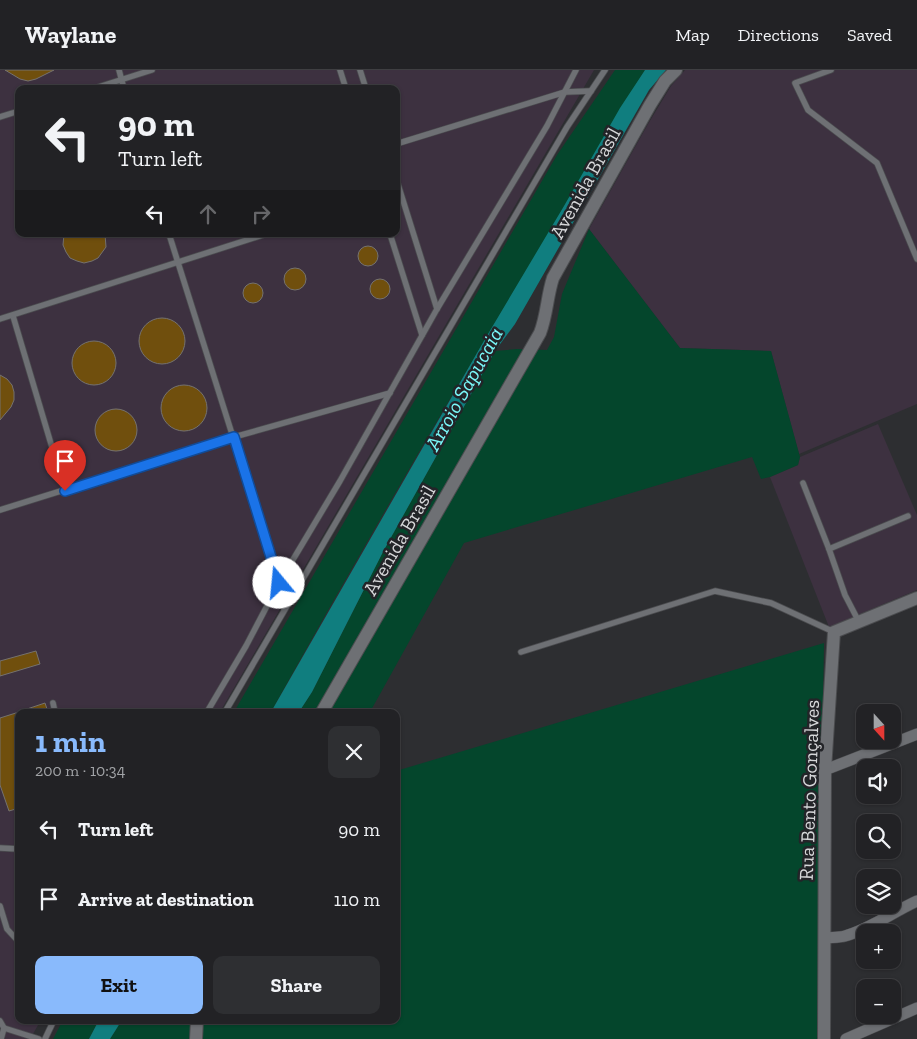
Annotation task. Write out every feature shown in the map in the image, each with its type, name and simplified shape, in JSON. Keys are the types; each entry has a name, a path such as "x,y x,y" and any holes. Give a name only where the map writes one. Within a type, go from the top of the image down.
{"main road":[{"name":"Avenida Brasil","path":"324,709 540,333 545,320 550,288 554,278 650,105 676,70"},
{"path":"834,632 917,598"},
{"name":"Rua Bento Gonçalves","path":"824,1039 825,770 834,632"},
{"path":"196,1039 197,1024"}],"street":[{"path":"825,770 917,734"},
{"path":"825,938 843,936 863,929 917,902"},
{"path":"846,1039 917,1008"}],"lane":[{"path":"118,70 123,85"},
{"path":"105,85 152,70"},
{"path":"340,70 345,85"},
{"path":"360,70 365,85"},
{"path":"209,709 279,583 565,92 576,70"},
{"path":"227,709 567,127 605,70"},
{"path":"831,70 795,83 808,110 877,163 917,259"},
{"path":"400,143 565,92 591,91"},
{"path":"0,117 15,112"},
{"path":"400,196 437,309"},
{"path":"170,237 279,583"},
{"path":"0,319 257,237"},
{"path":"391,237 422,335"},
{"path":"13,316 65,491"},
{"path":"0,510 234,437 390,393"},
{"path":"802,483 829,549 845,595 859,622"},
{"path":"829,549 908,516"},
{"path":"521,652 715,590 771,603 834,632"},
{"path":"53,702 54,709"},
{"path":"0,848 15,849"},
{"path":"0,906 7,930 15,938"},
{"path":"0,1021 4,1028 39,1039"},
{"path":"45,1039 52,1024"},
{"path":"1,1039 4,1028"}],"shaded area":[{"path":"0,70 594,70 222,709 15,709 15,1024 39,1024 30,1039 0,1039"},
{"path":"685,70 917,70 917,404 799,454 771,351 680,348 589,229 648,124 671,86"},
{"path":"878,424 917,515 917,590 829,627 770,477 798,465 800,457"}],"green space":[{"path":"615,70 645,70 479,349 273,709 236,709 557,155"},
{"path":"589,229 680,348 771,351 800,457 798,465 761,479 752,457 464,543 372,709 301,709 312,692 384,550 495,351 517,349 547,350 554,337 562,294"},
{"path":"824,643 817,1039 110,1039 119,1024 400,1024 400,770"},
{"path":"61,1024 97,1024 89,1039 53,1039"}],"water":[{"name":"Arroio Sapucaia","path":"645,70 666,70 649,90 515,324 495,351 384,550 312,692 301,709 273,709 485,339 620,108"},
{"path":"97,1024 119,1024 110,1039 89,1039"}],"building":[{"path":"5,70 54,70 28,81 20,79"},
{"path":"64,237 105,237 106,247 98,258 84,263 70,258 63,245"},
{"path":"368,246 375,249 378,256 375,263 368,266 361,263 358,256 361,249"},
{"path":"295,268 303,271 306,279 303,287 295,290 287,287 284,279 287,271"},
{"path":"380,279 387,282 390,289 387,296 380,299 373,296 370,289 373,282"},
{"path":"249,283 257,283 263,289 263,297 257,303 249,303 243,297 243,289"},
{"path":"162,318 175,322 181,328 185,341 181,354 175,360 162,364 149,360 143,354 139,341 143,328 149,322"},
{"path":"98,341 110,347 115,354 115,372 110,379 103,384 90,385 82,382 75,375 72,359 75,351 82,344"},
{"path":"0,375 12,385 14,400 11,407 0,420"},
{"path":"184,385 197,389 203,395 207,408 203,421 197,427 184,431 171,427 165,421 161,408 165,395 171,389"},
{"path":"120,409 128,412 134,418 137,430 134,442 128,448 112,451 104,448 98,442 95,426 98,418 104,412"},
{"path":"36,651 40,664 0,676 0,661"},
{"path":"45,703 47,709 27,709"},
{"path":"15,713 15,809 9,811 0,785 0,718"}],"route":[{"path":"65,491 234,437 279,583"}]}
